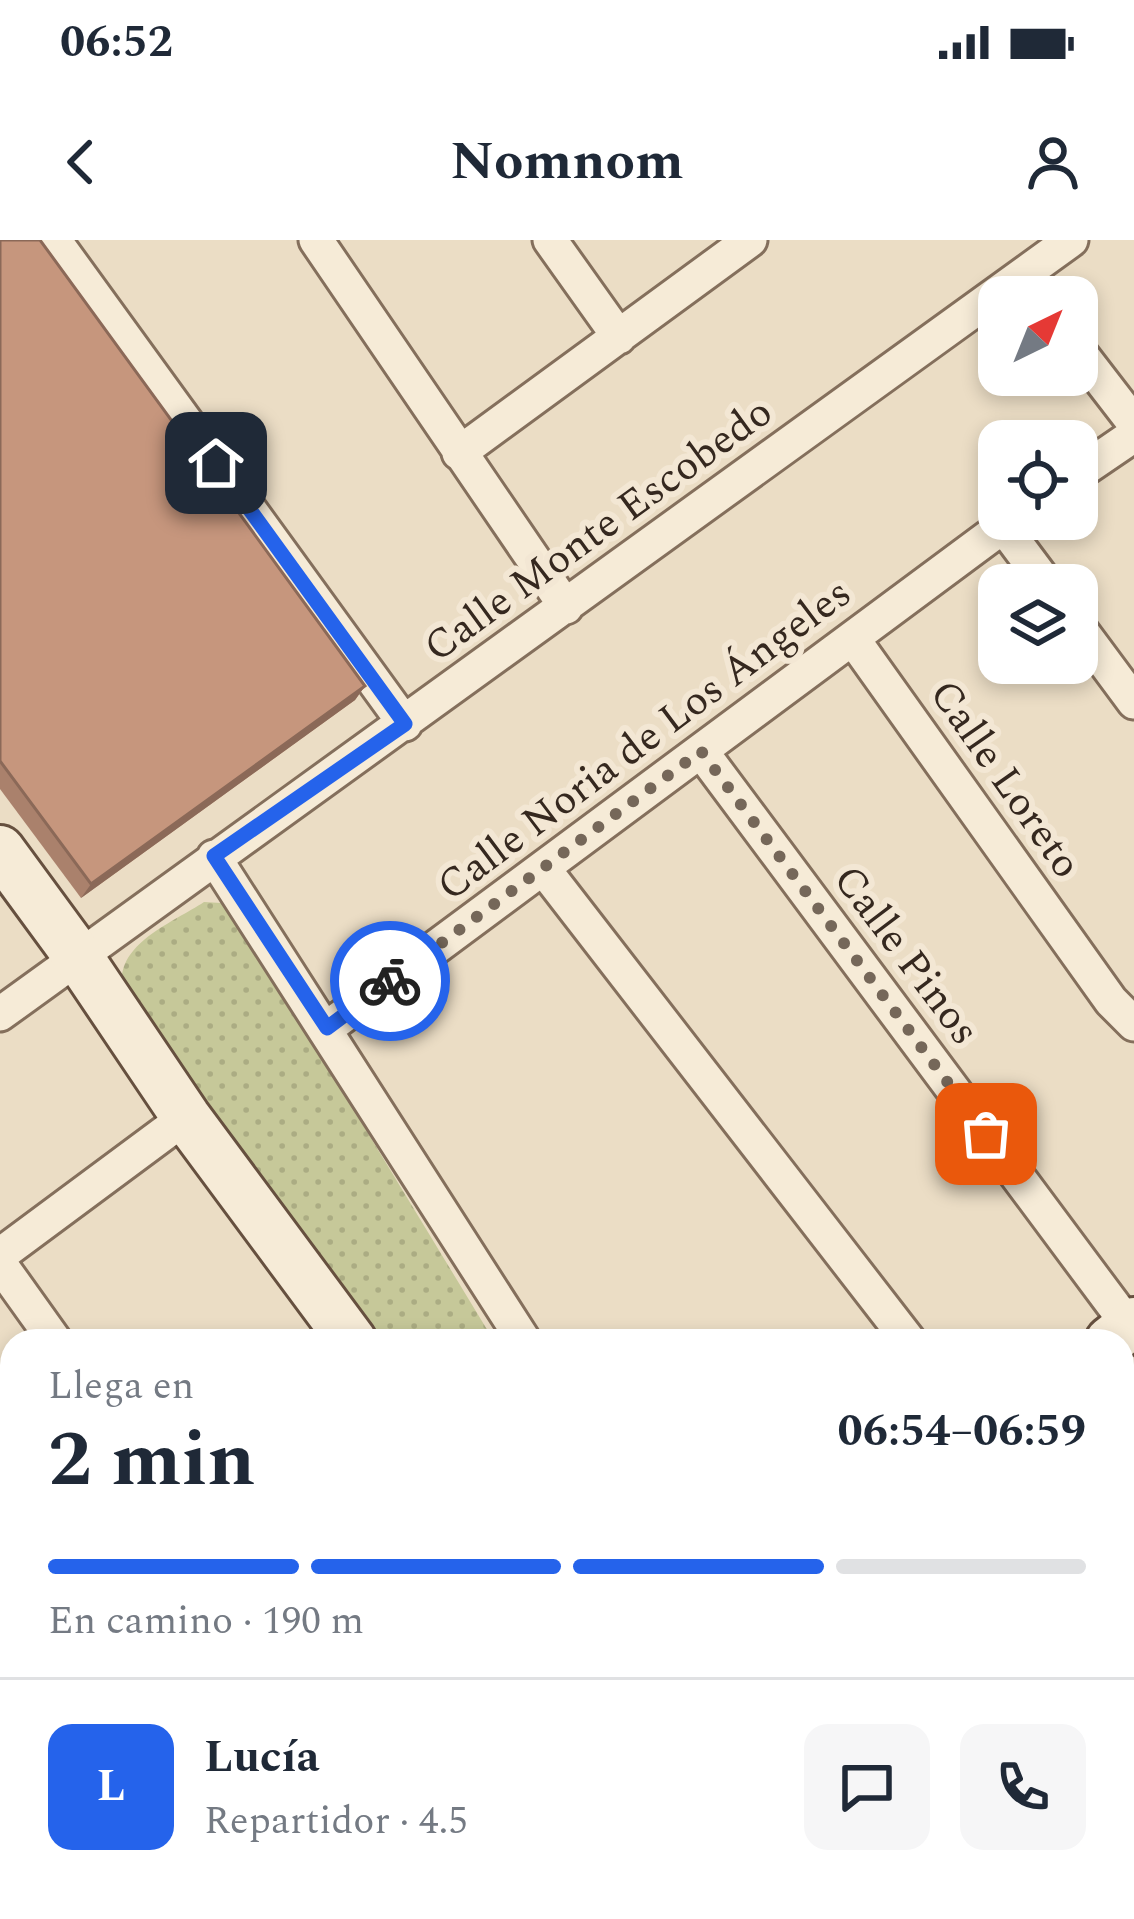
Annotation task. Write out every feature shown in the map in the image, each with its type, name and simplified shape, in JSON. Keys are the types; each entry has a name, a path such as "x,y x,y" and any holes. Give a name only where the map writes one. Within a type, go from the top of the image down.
{"street":[{"path":"54,240 405,724"},
{"path":"316,240 566,607"},
{"path":"550,240 619,337"},
{"path":"459,453 750,240"},
{"name":"Calle Monte Escobedo","path":"1037,276 1071,240"},
{"name":"Calle Monte Escobedo","path":"0,1014 214,856 978,321"},
{"path":"1098,376 1134,423"},
{"path":"1098,460 1134,435"},
{"name":"Calle Noria de Los Ángeles","path":"327,1028 984,540"},
{"name":"Calle Loreto","path":"854,639 1112,1001 1134,1024"},
{"path":"1098,653 1134,702"},
{"name":"Calle Pinos","path":"701,751 1124,1329"},
{"path":"0,850 185,1117 343,1329"},
{"path":"214,856 516,1329"},
{"path":"543,868 900,1329"},
{"path":"47,1329 0,1260 185,1117"}],"green space":[{"path":"204,902 221,903 235,914 487,1329 372,1329 122,985 129,957 163,926"}],"building":[{"path":"0,240 40,240 365,686 91,884 0,761"}],"way so far":[{"path":"390,981 701,751 986,1134"}],"route":[{"path":"216,463 405,724 214,856 327,1028 390,981"}]}
